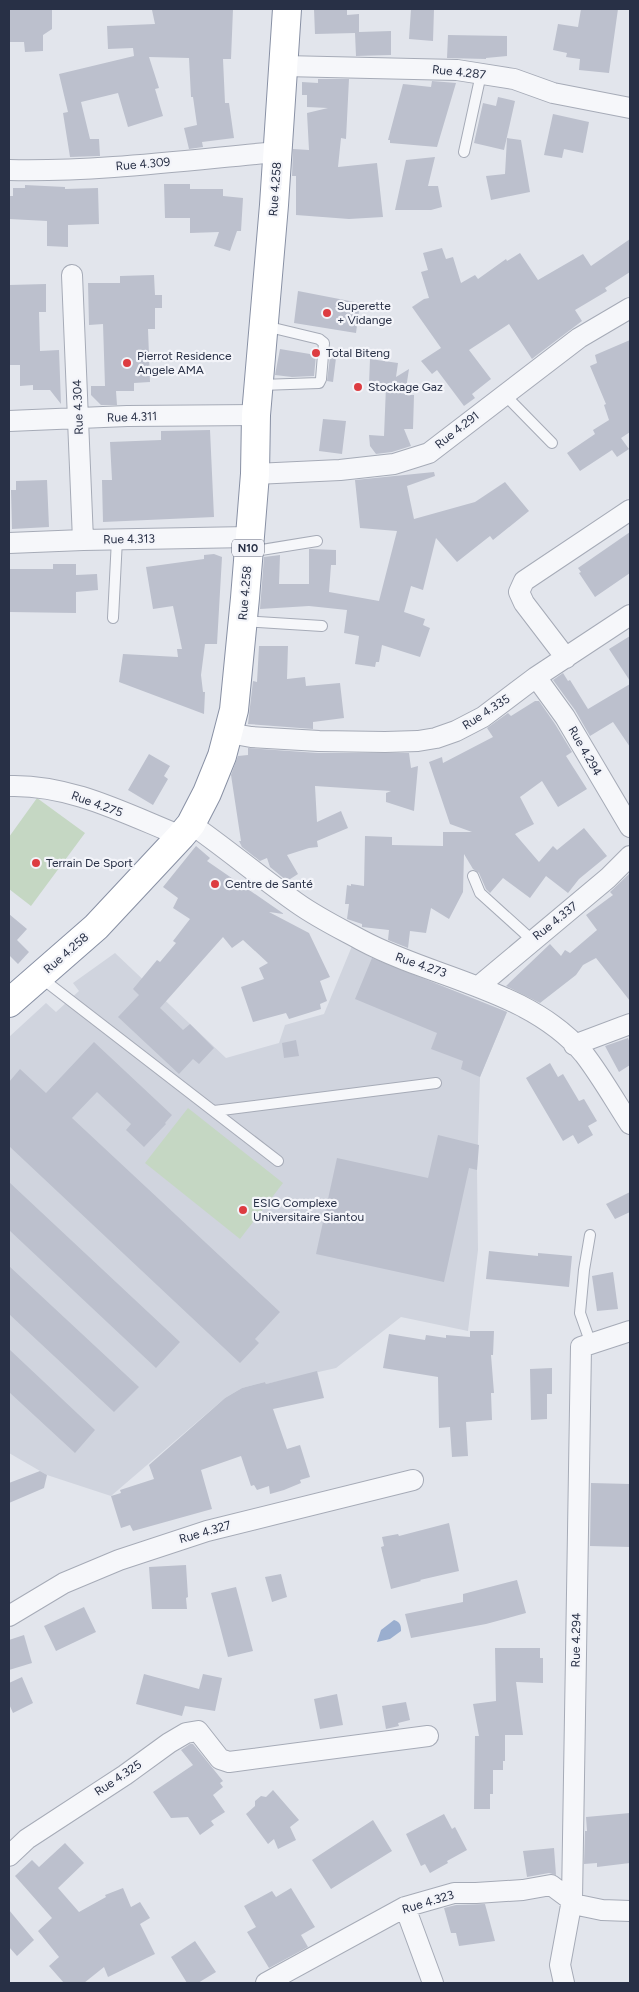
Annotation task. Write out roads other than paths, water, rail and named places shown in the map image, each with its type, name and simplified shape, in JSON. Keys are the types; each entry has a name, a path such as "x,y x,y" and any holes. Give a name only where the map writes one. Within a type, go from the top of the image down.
{"highway":[{"name":"Rue 4.258","path":"9,1003 96,927 186,830 207,793 229,733 234,710 243,621 254,474 256,415 287,9"}],"street":[{"name":"Rue 4.287","path":"284,66 456,70 514,79 553,93 630,108"},
{"name":"Rue 4.309","path":"9,170 41,171 118,166 277,152"},
{"name":"Rue 4.304","path":"72,275 83,540"},
{"name":"Rue 4.291","path":"254,474 340,470 394,464 429,453 579,338 630,308"},
{"name":"Rue 4.311","path":"9,421 127,416 256,415"},
{"path":"566,658 524,603 519,592 524,581 630,510"},
{"name":"Rue 4.313","path":"9,543 117,539 249,544"},
{"name":"Rue 4.335","path":"229,733 319,741 385,742 436,738 456,731 483,717 536,677 630,614"},
{"name":"Rue 4.294","path":"536,677 565,717 630,827"},
{"name":"Rue 4.275","path":"9,786 56,790 186,830"},
{"name":"Rue 4.273","path":"186,830 229,851 298,904 384,952 479,986 536,1015 561,1033 583,1054 630,1124"},
{"name":"Rue 4.337","path":"479,986 608,878 630,856"},
{"path":"574,1045 630,1024"},
{"path":"591,1344 630,1331"},
{"name":"Rue 4.294","path":"564,1983 560,1965 572,1900 581,1347 591,1344"},
{"name":"Rue 4.327","path":"9,1616 64,1583 118,1560 206,1530 413,1480"},
{"name":"Rue 4.325","path":"9,1856 27,1839 186,1733 198,1731 220,1759 225,1762 428,1736"},
{"name":"Rue 4.323","path":"266,1983 405,1907 454,1893 476,1894 524,1890 551,1885 578,1905 602,1910 630,1911"},
{"path":"405,1907 433,1983"}],"lane":[{"path":"464,152 481,74"},
{"path":"259,386 319,383 324,343 319,339 264,326"},
{"path":"504,394 552,443"},
{"path":"113,618 117,539"},
{"path":"249,544 317,541"},
{"path":"243,621 322,626"},
{"path":"473,876 480,893 532,940"},
{"path":"39,976 278,1162"},
{"path":"214,1112 436,1084"},
{"path":"590,1235 580,1313 591,1344"}],"water":[{"path":"394,1620 400,1624 401,1631 390,1639 377,1642 381,1630"}],"place":[{"name":"Superette + Vidange","path":"327,313"},
{"name":"Total Biteng","path":"316,353"},
{"name":"Pierrot Residence Angele AMA","path":"127,363"},
{"name":"Stockage Gaz","path":"358,387"},
{"name":"Terrain De Sport","path":"36,863"},
{"name":"Centre de Santé","path":"215,884"},
{"name":"ESIG Complexe Universitaire Siantou","path":"243,1210"}]}
